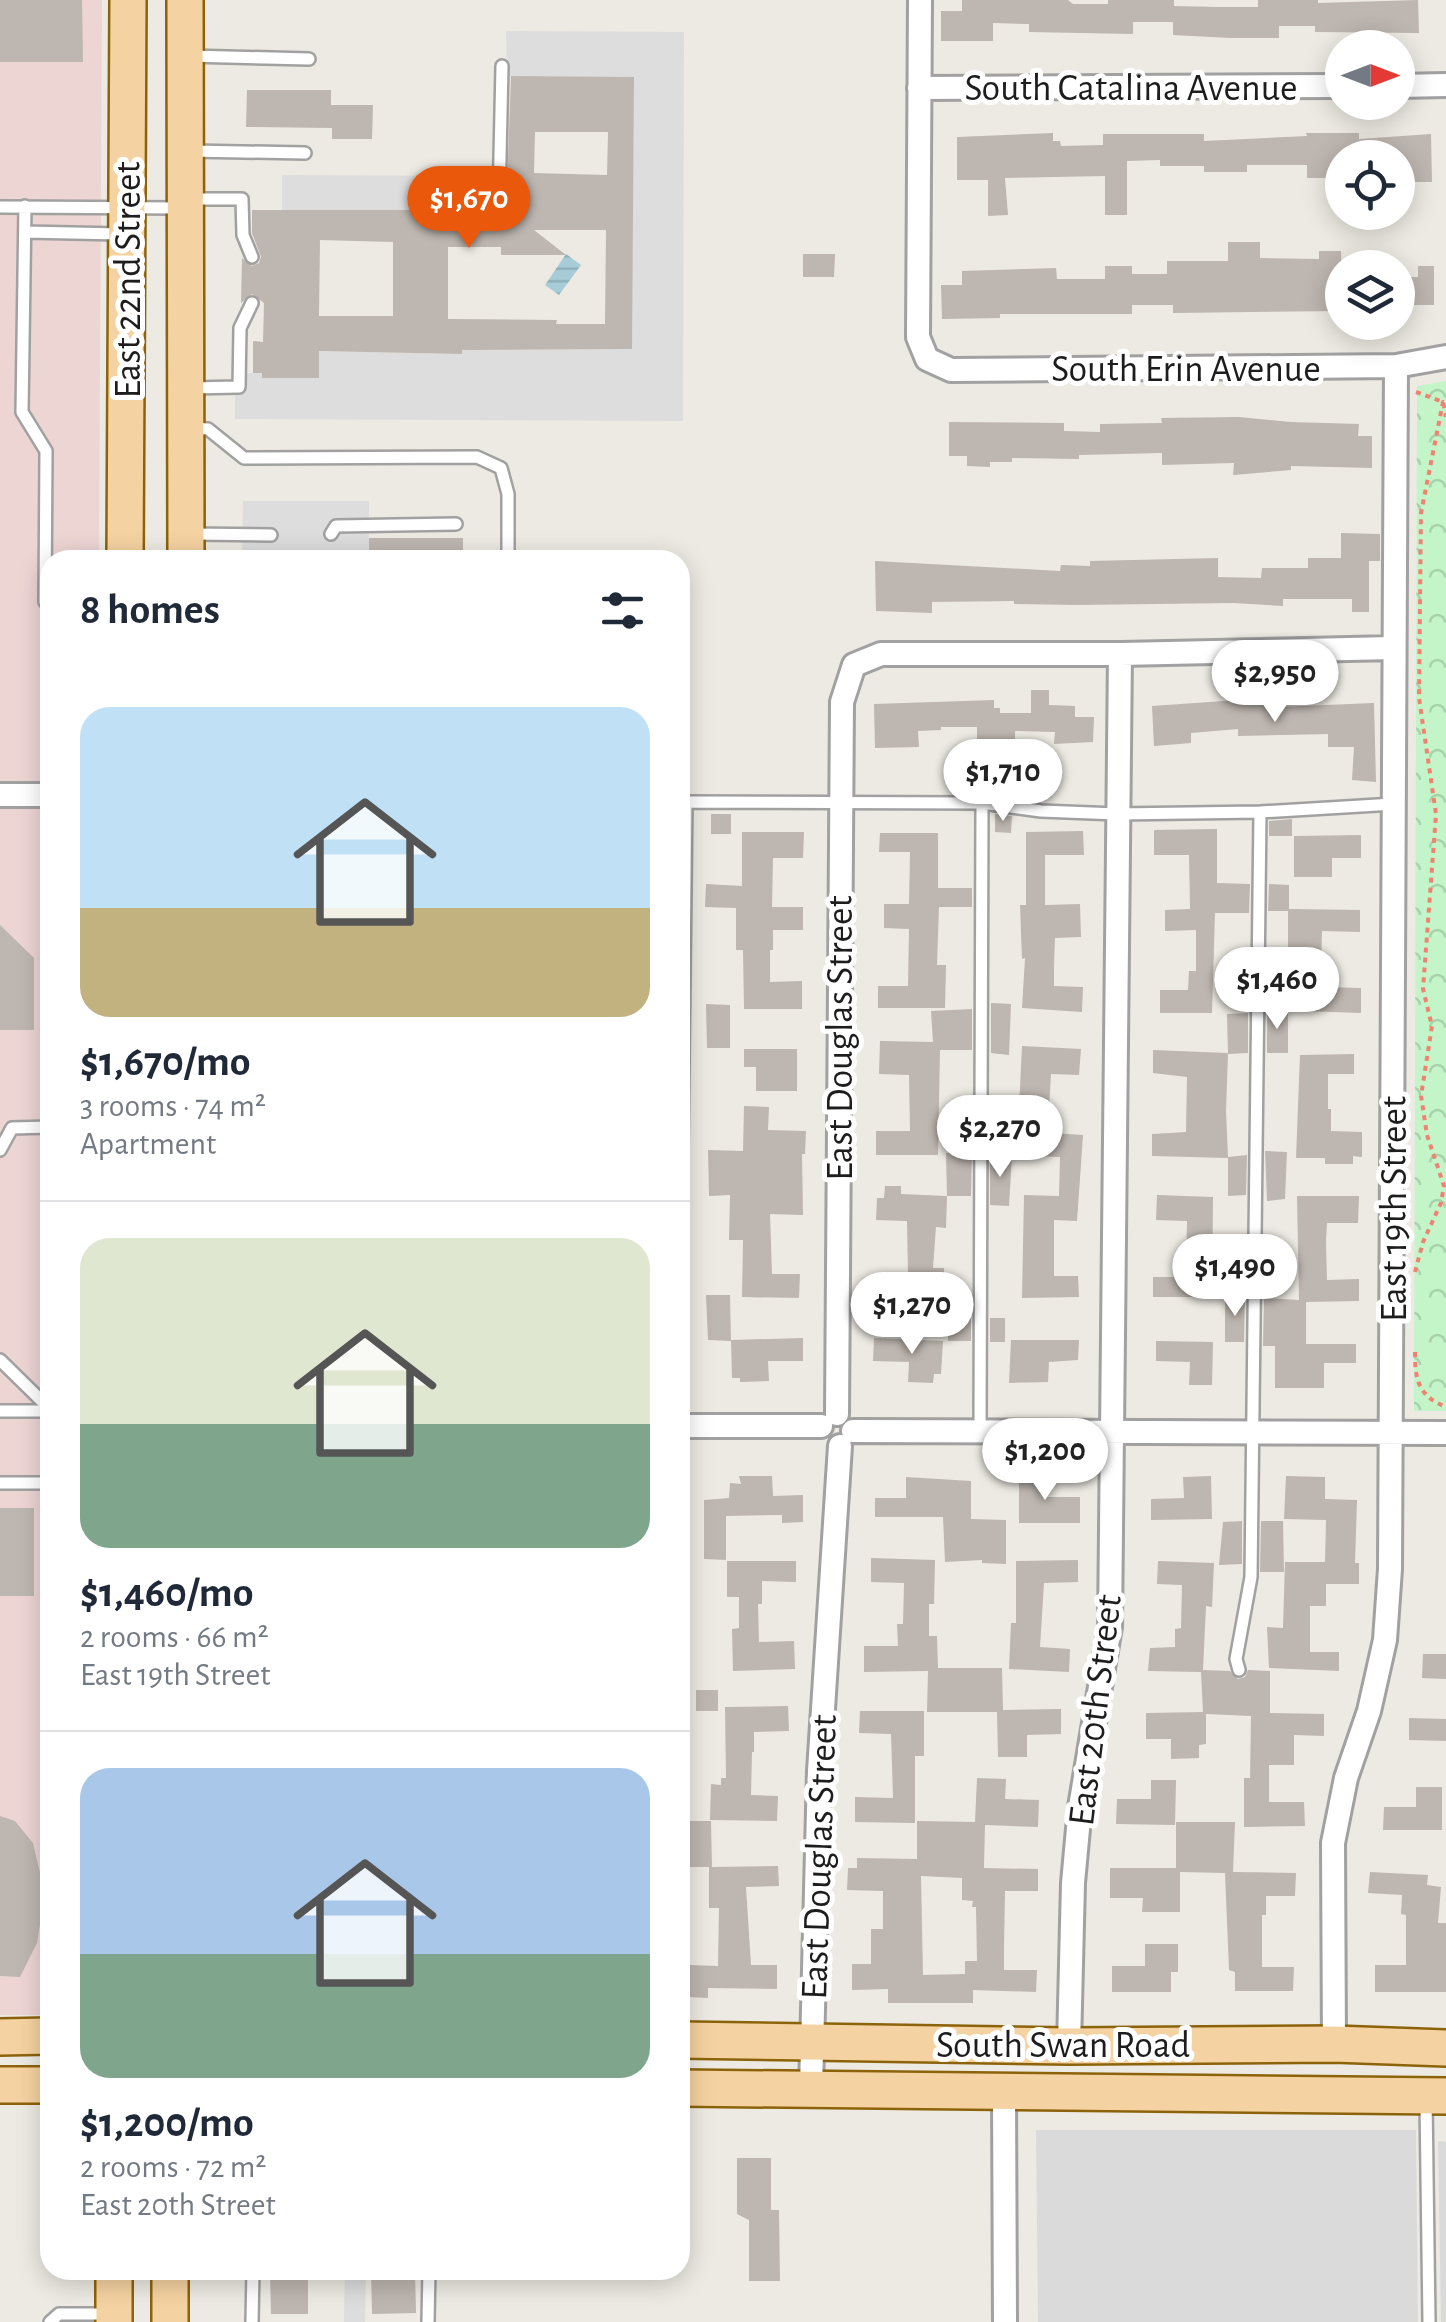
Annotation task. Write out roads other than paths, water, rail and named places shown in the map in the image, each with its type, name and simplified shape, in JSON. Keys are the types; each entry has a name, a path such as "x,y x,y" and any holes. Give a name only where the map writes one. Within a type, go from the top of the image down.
{"main road":[{"name":"East 22nd Street","path":"125,550 128,0"},
{"name":"East 22nd Street","path":"185,0 186,547"},
{"path":"0,2037 40,2036"},
{"name":"South Swan Road","path":"690,2040 1446,2048"},
{"path":"0,2085 40,2085"},
{"name":"South Swan Road","path":"690,2088 1436,2096"},
{"path":"114,2280 114,2318"},
{"path":"170,2280 170,2322"}],"street":[{"path":"920,0 920,88"},
{"path":"1415,86 1446,85"},
{"name":"South Catalina Avenue","path":"920,88 1325,86"},
{"name":"South Erin Avenue","path":"920,88 920,356 951,370 1396,366 1446,357"},
{"name":"East 19th Street","path":"1334,2044 1334,1843 1346,1778 1369,1711 1385,1640 1390,1569 1396,366"},
{"path":"1120,654 1394,648"},
{"name":"East Douglas Street","path":"811,2090 819,1771 838,1429 842,702 850,661 881,654 1120,654"},
{"name":"East 20th Street","path":"1070,2046 1073,1883 1080,1807 1110,1628 1120,654"},
{"path":"0,795 40,796"},
{"path":"690,1426 1446,1434"},
{"path":"1004,2091 1005,2322"}],"lane":[{"path":"185,56 308,59"},
{"path":"500,202 502,66"},
{"path":"185,151 306,153"},
{"path":"25,232 127,221 185,203 242,199 243,235 252,257"},
{"path":"0,208 25,206 127,221"},
{"path":"25,206 22,412 46,451 45,550"},
{"path":"186,388 239,388 240,328 252,303"},
{"path":"186,428 208,428 244,458 477,457 501,468 508,494 508,550"},
{"path":"331,534 336,526 456,524"},
{"path":"186,547 271,535"},
{"path":"690,802 982,803 1041,811 1117,814 1260,812 1394,804"},
{"path":"980,1430 982,803"},
{"path":"1239,1670 1236,1659 1251,1577 1260,812"},
{"path":"0,1150 12,1128 40,1127"},
{"path":"0,1360 40,1400"},
{"path":"0,1411 40,1410"},
{"path":"0,1483 40,1483"},
{"path":"1429,2322 1436,2096"},
{"path":"252,2322 253,2280"},
{"path":"428,2322 429,2280"},
{"path":"50,2322 59,2314 114,2318"}],"water":[{"path":"566,254 581,265 559,295 545,285"}]}
